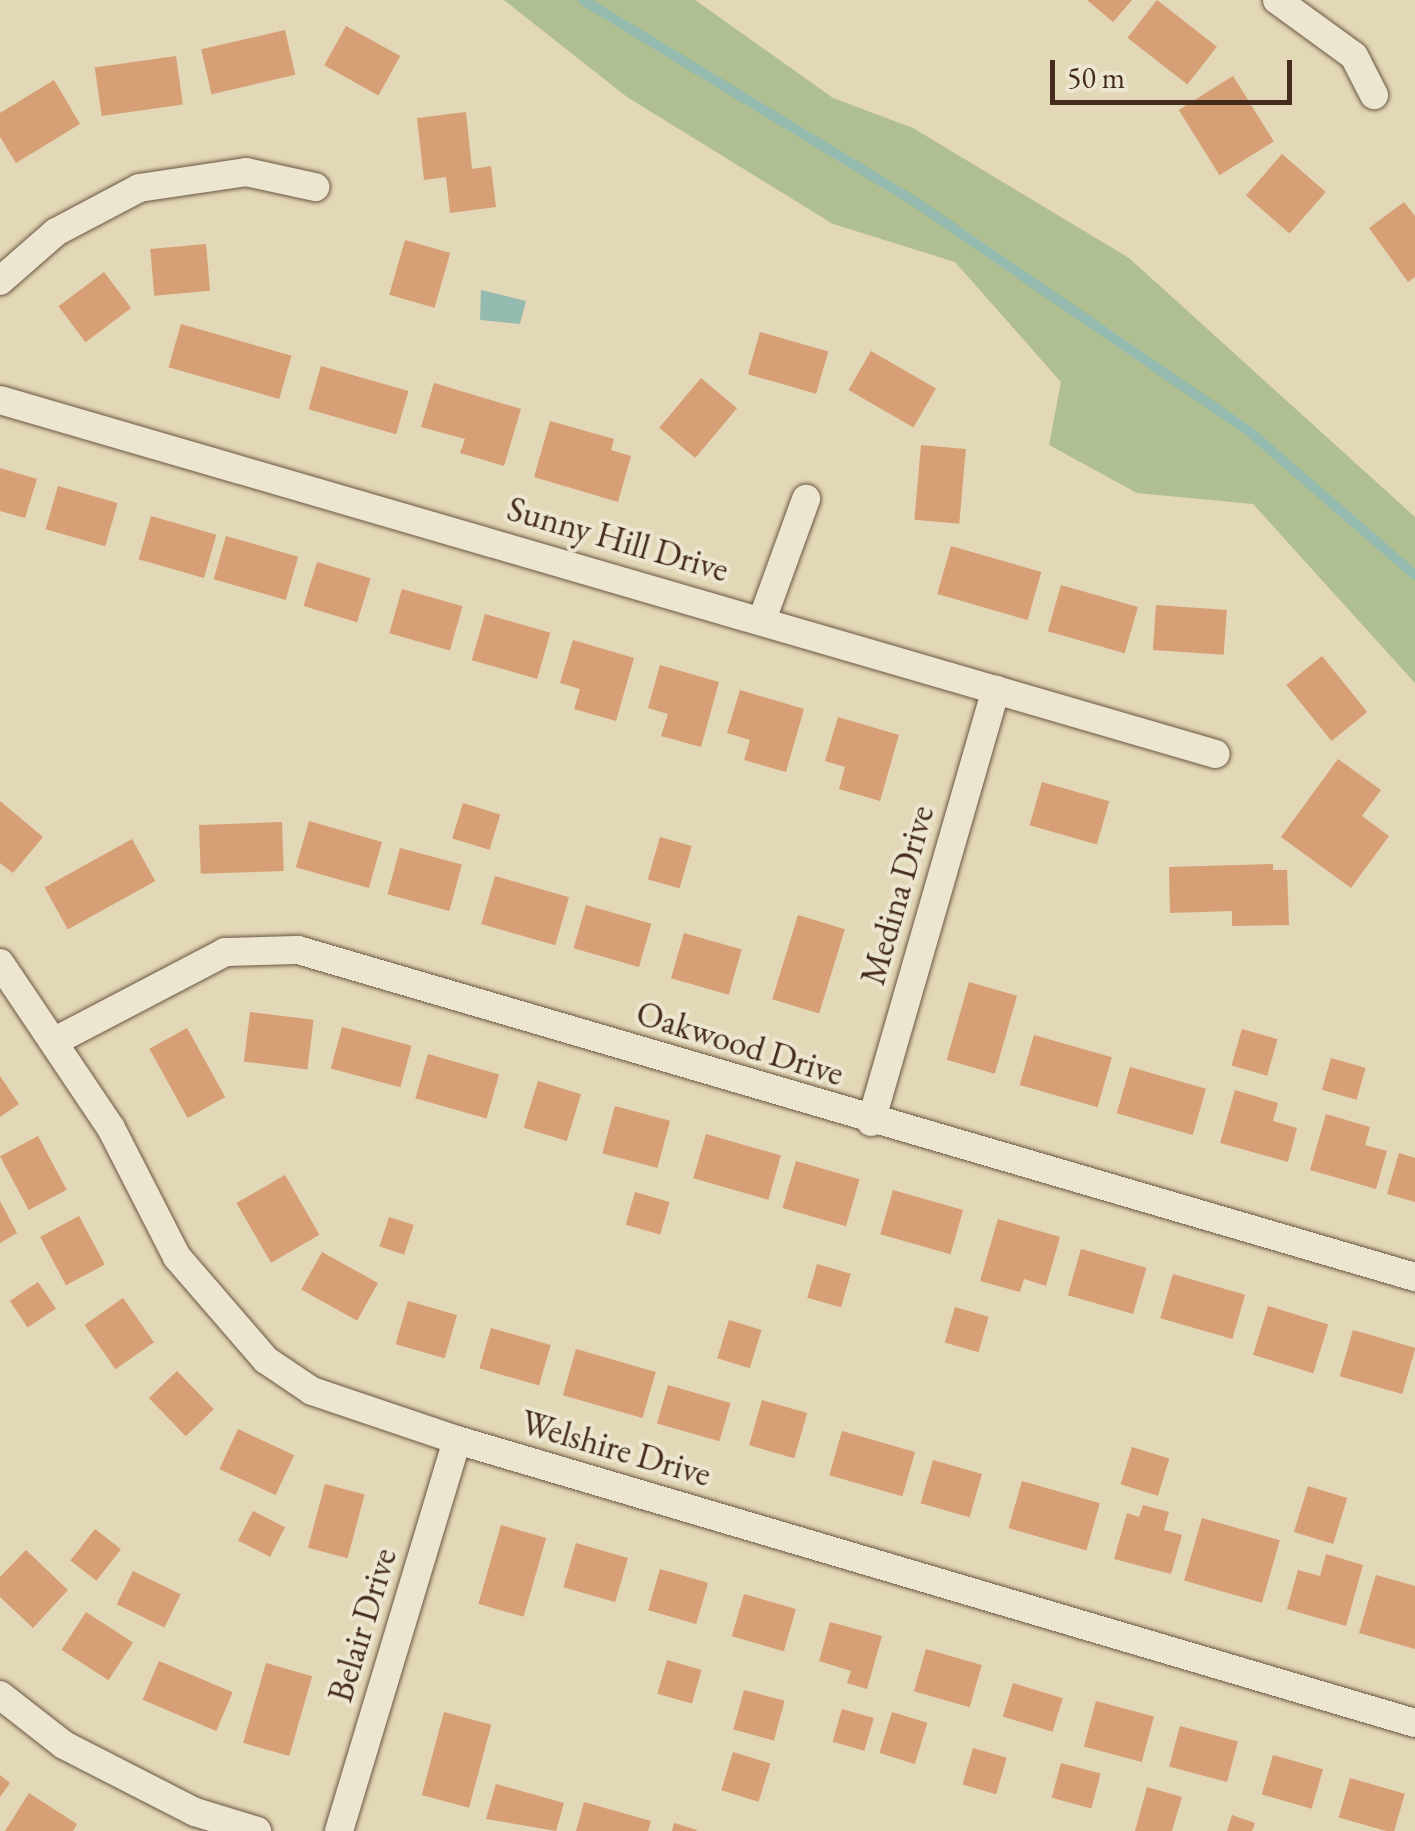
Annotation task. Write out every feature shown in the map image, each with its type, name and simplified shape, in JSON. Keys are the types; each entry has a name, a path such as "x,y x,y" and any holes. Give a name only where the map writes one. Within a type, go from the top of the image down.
{"street":[{"path":"1276,0 1354,56 1374,95"},
{"path":"0,282 56,232 139,188 246,172 315,187"},
{"name":"Sunny Hill Drive","path":"0,400 1215,754"},
{"path":"762,620 806,499"},
{"name":"Medina Drive","path":"871,1122 996,690"},
{"name":"Oakwood Drive","path":"57,1040 224,952 298,950 871,1122 1415,1277"},
{"name":"Welshire Drive","path":"0,963 57,1040 177,1256 266,1360 312,1391 457,1440 1415,1722"},
{"name":"Belair Drive","path":"339,1831 457,1440"},
{"path":"0,1695 64,1746 195,1812 257,1831"}],"green space":[{"path":"504,0 695,0 833,98 913,128 1129,258 1415,517 1415,683 1253,504 1137,493 1049,445 1061,382 955,262 833,224 627,97"}],"water":[{"path":"481,290 526,301 520,324 480,320"}],"building":[{"path":"1087,0 1132,0 1113,22"},
{"path":"1157,0 1217,47 1187,85 1127,38"},
{"path":"346,26 400,56 378,95 324,65"},
{"path":"285,30 295,75 212,94 201,49"},
{"path":"176,56 183,105 102,116 95,67"},
{"path":"1233,76 1274,141 1220,175 1179,110"},
{"path":"54,80 80,124 16,163 0,137 0,113"},
{"path":"466,112 472,169 491,166 496,207 450,213 446,177 424,180 417,118"},
{"path":"1282,154 1326,192 1290,234 1246,196"},
{"path":"1404,202 1415,216 1415,277 1408,282 1369,228"},
{"path":"405,240 450,253 434,308 389,295"},
{"path":"206,244 210,291 154,296 150,249"},
{"path":"104,272 131,308 86,342 58,306"},
{"path":"181,324 292,356 279,399 169,367"},
{"path":"760,332 828,352 816,394 748,374"},
{"path":"871,351 936,388 913,427 848,390"},
{"path":"321,366 408,391 396,434 309,409"},
{"path":"701,378 737,408 695,458 659,428"},
{"path":"434,383 521,409 504,466 460,453 465,439 421,427"},
{"path":"550,421 614,439 611,450 631,456 618,502 534,477"},
{"path":"921,445 966,449 959,524 914,520"},
{"path":"0,468 37,479 25,518 0,511"},
{"path":"58,486 118,503 105,546 46,529"},
{"path":"151,516 216,535 204,578 139,559"},
{"path":"226,536 298,557 286,600 214,579"},
{"path":"951,546 1041,572 1028,620 937,594"},
{"path":"317,562 371,578 357,622 304,606"},
{"path":"1061,585 1138,607 1125,653 1048,631"},
{"path":"402,589 463,606 450,651 389,633"},
{"path":"1156,605 1227,610 1224,655 1153,650"},
{"path":"485,614 550,633 537,679 472,660"},
{"path":"573,640 634,658 616,721 574,709 580,689 560,683"},
{"path":"1322,656 1367,712 1332,741 1286,685"},
{"path":"660,665 719,682 701,747 661,736 668,714 648,708"},
{"path":"740,690 804,709 786,772 744,760 750,740 727,733"},
{"path":"838,717 899,735 880,801 839,789 845,767 825,761"},
{"path":"1338,759 1381,790 1362,816 1389,836 1351,888 1281,837"},
{"path":"1042,782 1109,801 1097,845 1030,825"},
{"path":"0,801 43,837 13,873 0,863"},
{"path":"463,803 500,814 489,850 452,838"},
{"path":"309,821 382,842 369,888 296,867"},
{"path":"282,822 284,871 201,874 199,825"},
{"path":"660,837 692,846 680,888 648,879"},
{"path":"132,839 155,881 68,929 45,887"},
{"path":"400,848 462,865 449,911 388,894"},
{"path":"1273,864 1273,870 1287,870 1289,925 1232,926 1232,911 1170,913 1169,867"},
{"path":"495,876 569,897 555,945 481,924"},
{"path":"586,905 651,924 639,967 574,948"},
{"path":"798,915 845,929 819,1013 772,999"},
{"path":"684,933 742,950 729,995 671,978"},
{"path":"969,982 1017,996 995,1074 947,1060"},
{"path":"250,1012 314,1020 307,1069 244,1062"},
{"path":"342,1027 412,1046 400,1087 331,1069"},
{"path":"187,1028 225,1097 188,1118 149,1049"},
{"path":"1242,1029 1278,1039 1267,1076 1232,1066"},
{"path":"1034,1035 1112,1057 1098,1107 1020,1085"},
{"path":"428,1054 499,1074 486,1119 415,1098"},
{"path":"1331,1058 1366,1068 1357,1100 1322,1090"},
{"path":"1130,1067 1206,1089 1193,1135 1117,1113"},
{"path":"0,1076 19,1104 0,1117"},
{"path":"538,1081 581,1094 567,1141 524,1128"},
{"path":"1235,1090 1278,1103 1273,1121 1297,1128 1288,1162 1220,1143"},
{"path":"615,1106 670,1121 657,1168 602,1153"},
{"path":"1326,1114 1370,1127 1365,1145 1387,1151 1376,1189 1310,1170"},
{"path":"706,1134 781,1155 768,1200 693,1178"},
{"path":"38,1136 67,1190 29,1210 0,1156"},
{"path":"1399,1153 1415,1158 1415,1202 1387,1194"},
{"path":"796,1161 859,1179 846,1226 782,1208"},
{"path":"285,1175 320,1235 271,1263 237,1203"},
{"path":"893,1190 963,1210 950,1254 880,1234"},
{"path":"635,1192 670,1202 660,1235 626,1225"},
{"path":"0,1201 17,1233 0,1243"},
{"path":"79,1216 105,1265 66,1285 40,1237"},
{"path":"389,1217 414,1225 404,1255 379,1246"},
{"path":"998,1219 1060,1237 1046,1286 1024,1279 1020,1292 980,1281"},
{"path":"1081,1249 1146,1268 1133,1314 1068,1295"},
{"path":"322,1252 378,1283 357,1321 301,1290"},
{"path":"817,1264 851,1274 841,1307 807,1298"},
{"path":"1173,1274 1245,1295 1232,1339 1160,1318"},
{"path":"38,1282 56,1309 28,1328 10,1301"},
{"path":"123,1298 154,1342 115,1369 84,1325"},
{"path":"408,1301 457,1315 445,1358 396,1344"},
{"path":"1268,1306 1328,1324 1313,1373 1253,1355"},
{"path":"955,1307 989,1317 978,1352 945,1343"},
{"path":"729,1320 762,1330 750,1368 717,1358"},
{"path":"491,1328 551,1345 539,1385 479,1368"},
{"path":"1353,1330 1415,1348 1402,1394 1340,1376"},
{"path":"576,1349 656,1372 643,1418 563,1395"},
{"path":"177,1371 214,1409 186,1436 149,1398"},
{"path":"668,1385 730,1403 719,1441 657,1423"},
{"path":"762,1400 807,1413 794,1458 749,1445"},
{"path":"238,1429 294,1455 276,1495 219,1469"},
{"path":"842,1431 915,1452 902,1496 829,1475"},
{"path":"1132,1447 1169,1458 1158,1496 1121,1484"},
{"path":"933,1460 982,1474 970,1517 921,1503"},
{"path":"1022,1481 1100,1503 1086,1550 1008,1528"},
{"path":"325,1484 365,1495 348,1558 308,1548"},
{"path":"1308,1486 1347,1498 1333,1544 1294,1532"},
{"path":"1143,1505 1169,1512 1164,1530 1182,1535 1171,1574 1114,1559 1127,1513 1139,1517"},
{"path":"253,1511 285,1527 270,1557 238,1540"},
{"path":"1202,1518 1280,1540 1262,1603 1184,1580"},
{"path":"501,1525 546,1538 524,1617 478,1604"},
{"path":"95,1529 121,1549 96,1581 70,1561"},
{"path":"576,1543 628,1558 615,1602 563,1587"},
{"path":"26,1550 68,1590 33,1628 0,1597 0,1577"},
{"path":"1326,1554 1363,1565 1346,1626 1287,1609 1298,1570 1320,1576"},
{"path":"660,1569 708,1583 696,1624 648,1610"},
{"path":"133,1571 181,1594 164,1627 117,1604"},
{"path":"1376,1575 1415,1586 1415,1649 1359,1633"},
{"path":"744,1594 796,1609 784,1651 732,1636"},
{"path":"86,1612 133,1642 108,1680 61,1650"},
{"path":"830,1622 882,1636 867,1689 847,1683 851,1671 819,1661"},
{"path":"926,1649 982,1665 970,1707 914,1691"},
{"path":"667,1660 702,1670 692,1704 657,1694"},
{"path":"159,1661 233,1692 216,1731 143,1700"},
{"path":"266,1663 312,1676 289,1756 243,1743"},
{"path":"1013,1683 1063,1698 1052,1732 1003,1716"},
{"path":"744,1690 785,1701 774,1740 733,1730"},
{"path":"1096,1701 1154,1717 1142,1762 1084,1746"},
{"path":"842,1709 874,1718 864,1751 833,1742"},
{"path":"444,1712 491,1725 469,1808 422,1795"},
{"path":"892,1712 927,1723 915,1764 879,1753"},
{"path":"1180,1726 1238,1742 1227,1782 1169,1767"},
{"path":"973,1748 1007,1758 996,1794 963,1785"},
{"path":"733,1752 770,1763 759,1802 721,1790"},
{"path":"1273,1755 1323,1769 1312,1809 1262,1794"},
{"path":"1061,1763 1101,1774 1091,1808 1052,1798"},
{"path":"0,1775 10,1783 0,1797"},
{"path":"1350,1778 1405,1794 1394,1831 1339,1817"},
{"path":"496,1784 564,1803 556,1831 486,1819"},
{"path":"1147,1787 1182,1797 1172,1831 1135,1831"},
{"path":"29,1793 77,1824 73,1831 5,1831"},
{"path":"584,1802 651,1821 648,1831 576,1831"},
{"path":"1232,1815 1255,1823 1252,1831 1227,1831"},
{"path":"674,1823 697,1830 672,1831"}],"waterway":[{"path":"583,0 914,201 1251,433 1415,575"}]}
